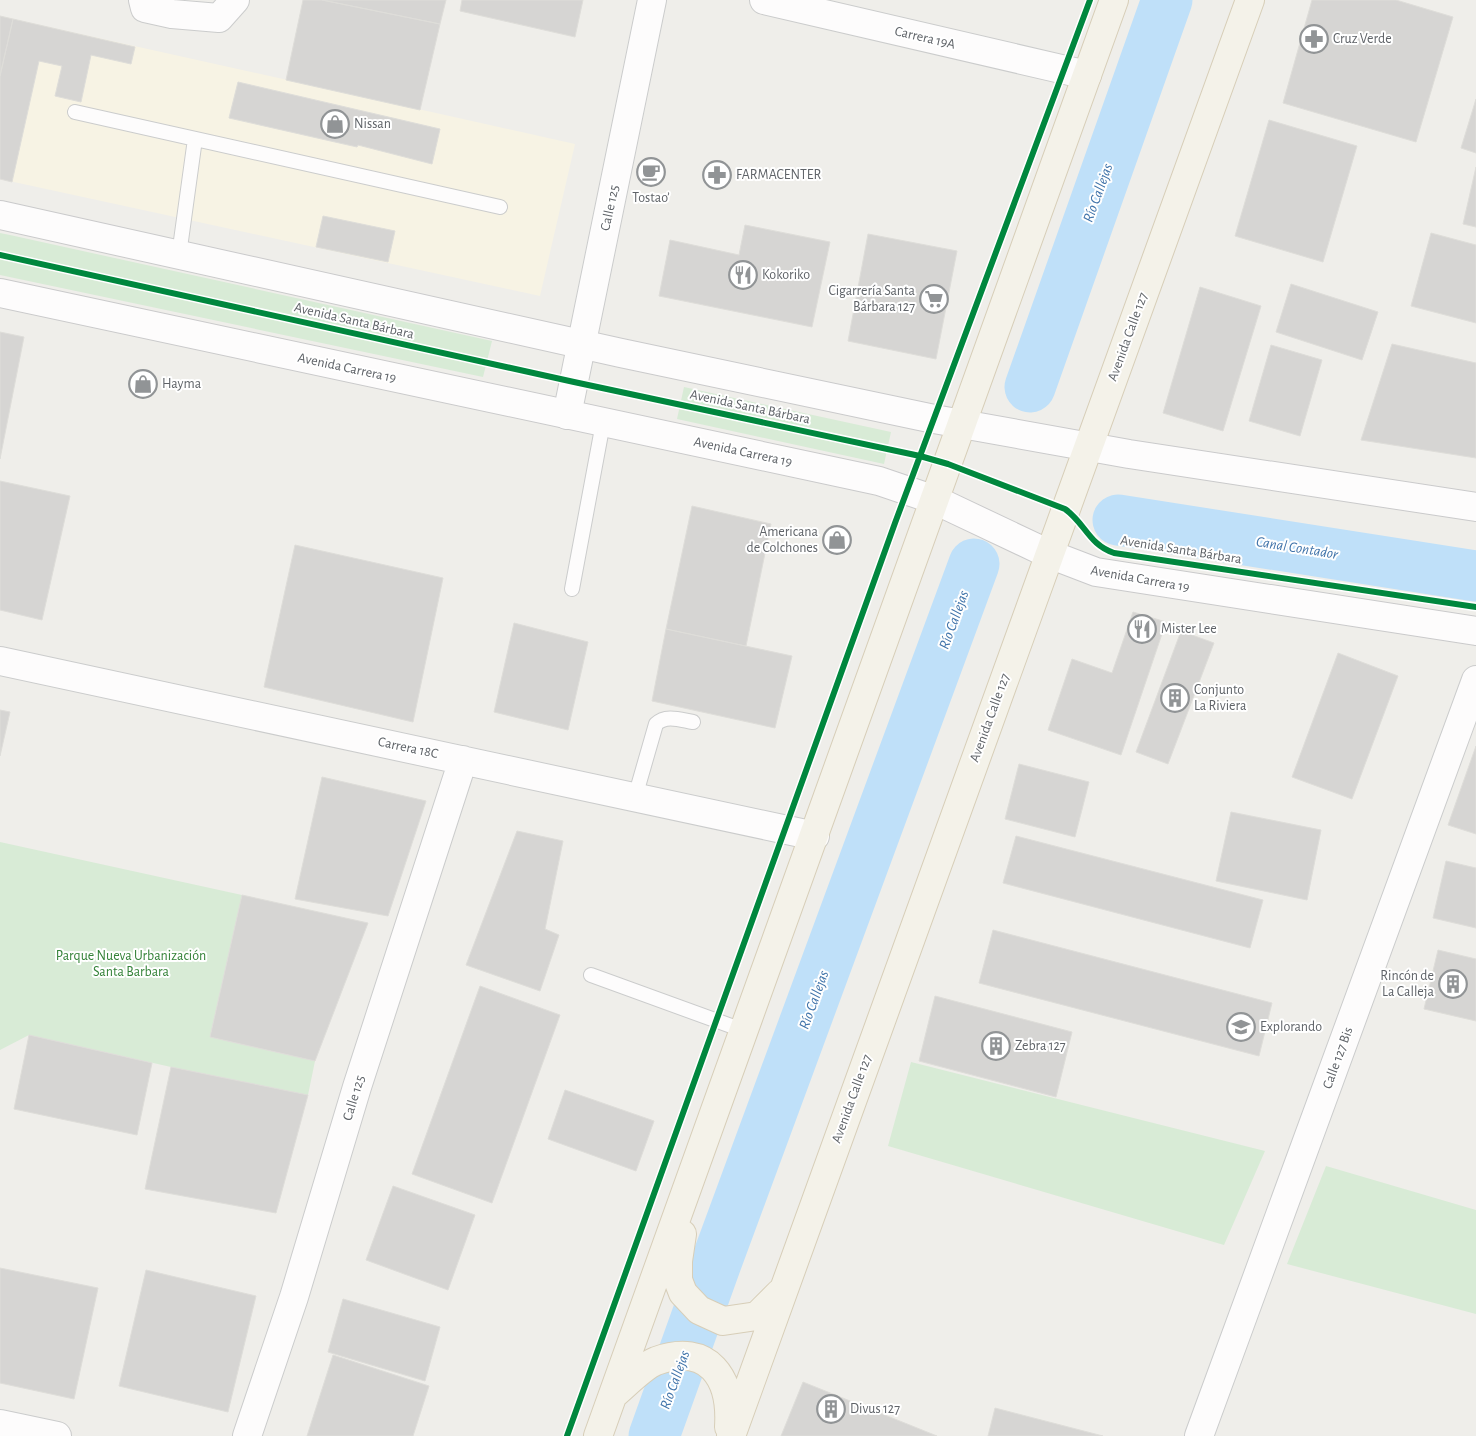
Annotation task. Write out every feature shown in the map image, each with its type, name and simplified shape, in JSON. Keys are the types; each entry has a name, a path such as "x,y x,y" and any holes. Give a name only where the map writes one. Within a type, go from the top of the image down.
{"main road":[{"path":"598,1436 1114,0"},
{"name":"Avenida Calle 127","path":"729,1436 1250,0"},
{"path":"689,1185 678,1260 678,1280 683,1293 699,1310 724,1321 757,1316 784,1288"},
{"path":"612,1396 654,1362 682,1355 707,1362 720,1376 728,1394 729,1436"}],"street":[{"path":"143,0 145,8 163,12 227,9"},
{"name":"Calle 125","path":"567,415 652,0"},
{"name":"Carrera 19A","path":"764,0 1087,75"},
{"path":"0,215 582,344 962,424 1088,446 1476,507"},
{"name":"Avenida Carrera 19","path":"0,293 878,481 935,500 1082,569 1112,576 1476,631"},
{"name":"Carrera 18C","path":"0,661 815,836"},
{"name":"Calle 127 Bis","path":"1199,1436 1476,680"},
{"name":"Calle 125","path":"247,1436 294,1297 358,1087 463,760"},
{"path":"0,1424 57,1436"}],"lane":[{"path":"75,112 500,207"},
{"path":"179,255 195,138"},
{"path":"572,590 603,423"},
{"path":"635,797 656,724 668,718 693,722"},
{"path":"591,975 745,1031"}],"shaded area":[{"path":"13,19 575,144 540,296 0,179 0,76"}],"green space":[{"path":"0,233 492,341 483,377 0,275"},
{"path":"684,387 891,432 884,464 677,419"},
{"name":"Parque Nueva Urbanización Santa Barbara","path":"0,842 242,895 210,1037 315,1061 308,1095 29,1035 0,1050"},
{"path":"911,1062 1265,1151 1224,1245 888,1146"},
{"path":"1326,1166 1476,1210 1476,1314 1287,1264"}],"building":[{"path":"303,0 322,0 440,24 420,110 286,80"},
{"path":"322,0 446,0 440,24"},
{"path":"462,0 583,0 575,37 460,11"},
{"path":"1312,0 1396,0 1453,17 1416,142 1283,103"},
{"path":"0,16 13,19 0,76"},
{"path":"13,19 135,47 131,64 91,55 81,102 55,96 62,66 39,61 12,182 0,179 0,76"},
{"name":"Nissan","path":"238,82 440,129 432,164 358,145 357,147 229,118"},
{"path":"1476,99 1476,153 1461,148"},
{"path":"1269,120 1357,146 1323,262 1235,236"},
{"path":"1476,167 1476,227 1463,224"},
{"path":"323,216 395,231 388,262 316,247"},
{"name":"Kokoriko","path":"745,225 830,242 812,327 659,296 670,240 739,255"},
{"path":"1431,233 1476,245 1476,323 1411,306"},
{"path":"868,234 957,251 936,359 848,341"},
{"path":"1291,284 1378,312 1362,360 1276,332"},
{"path":"1200,287 1261,306 1223,431 1163,413"},
{"path":"0,332 24,337 0,459"},
{"path":"1392,344 1476,363 1476,458 1361,440"},
{"path":"1271,345 1322,360 1300,436 1249,421"},
{"path":"0,481 70,496 42,620 0,610"},
{"path":"692,506 771,524 746,646 666,629"},
{"path":"295,545 443,578 413,722 264,687"},
{"path":"1133,612 1166,622 1121,755 1048,730 1072,659 1112,673"},
{"path":"514,623 588,642 568,730 494,712"},
{"path":"666,629 792,656 775,728 652,701"},
{"name":"Conjunto La Riviera","path":"1181,631 1214,643 1168,764 1136,752"},
{"path":"1338,653 1398,676 1352,799 1292,777"},
{"path":"0,710 10,712 0,756"},
{"path":"1476,746 1476,834 1448,825"},
{"path":"1019,764 1089,782 1075,837 1005,819"},
{"path":"322,777 426,801 388,916 295,899"},
{"path":"1231,812 1321,830 1307,900 1216,881"},
{"path":"517,831 563,841 545,929 559,935 540,991 466,965"},
{"path":"1016,836 1263,900 1250,948 1003,883"},
{"path":"1446,861 1476,868 1476,928 1433,918"},
{"path":"242,895 368,923 315,1061 210,1037"},
{"path":"993,930 1272,1003 1259,1056 979,983"},
{"name":"Rincón de La Calleja","path":"1438,950 1476,959 1476,1021 1424,1009"},
{"path":"480,986 560,1015 492,1203 412,1174"},
{"name":"Zebra 127","path":"935,996 1072,1032 1056,1097 919,1061"},
{"path":"29,1035 152,1063 137,1135 14,1109"},
{"path":"171,1067 308,1095 276,1213 145,1189"},
{"path":"565,1090 654,1121 636,1171 548,1139"},
{"path":"393,1186 475,1215 448,1290 366,1260"},
{"path":"0,1268 98,1288 74,1399 0,1383"},
{"path":"146,1270 256,1296 228,1412 119,1386"},
{"path":"343,1299 440,1327 425,1381 328,1352"},
{"path":"333,1355 429,1386 413,1436 307,1436"},
{"name":"Divus 127","path":"803,1382 937,1436 781,1436"},
{"path":"995,1408 1103,1436 988,1436"}],"waterway":[{"name":"Río Callejas","path":"1030,387 1167,0"},
{"name":"Canal Contador","path":"1118,520 1476,576"},
{"name":"Río Callejas","path":"654,1436 974,564"}],"cycle path":[{"path":"567,1436 895,523 1090,0"},
{"name":"Avenida Santa Bárbara","path":"0,255 574,382 920,456 948,464 1065,509 1099,545 1114,553 1476,607"}],"place":[{"name":"Cruz Verde","path":"1314,39"},
{"name":"Nissan","path":"335,124"},
{"name":"Tostao’","path":"651,172"},
{"name":"FARMACENTER","path":"717,175"},
{"name":"Kokoriko","path":"743,275"},
{"name":"Cigarrería Santa Bárbara 127","path":"934,299"},
{"name":"Hayma","path":"143,384"},
{"name":"Americana de Colchones","path":"837,540"},
{"name":"Mister Lee","path":"1142,629"},
{"name":"Conjunto La Riviera","path":"1175,698"},
{"name":"Rincón de La Calleja","path":"1453,984"},
{"name":"Explorando","path":"1241,1027"},
{"name":"Zebra 127","path":"996,1046"},
{"name":"Divus 127","path":"831,1409"}]}
